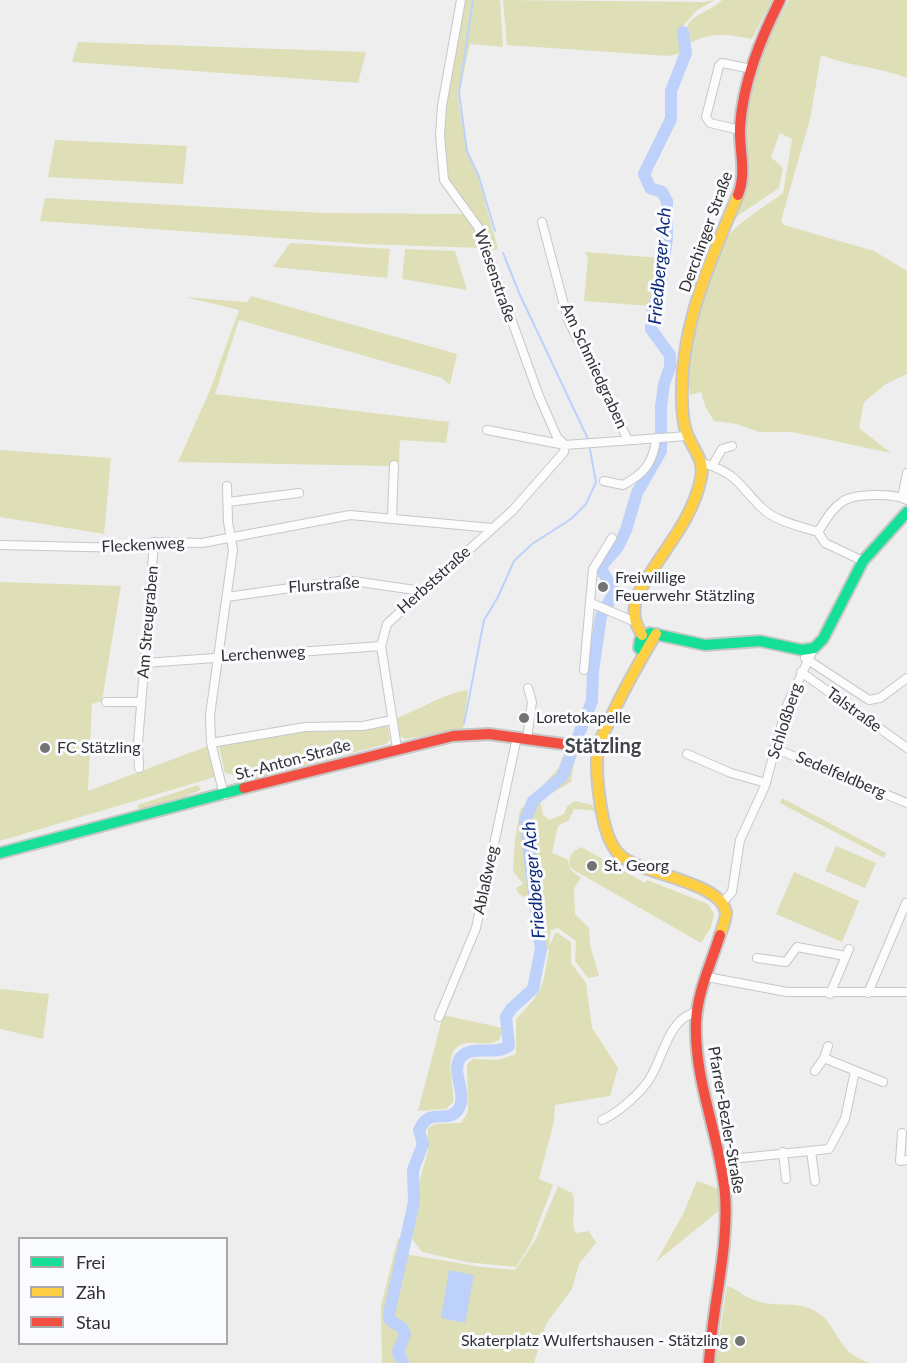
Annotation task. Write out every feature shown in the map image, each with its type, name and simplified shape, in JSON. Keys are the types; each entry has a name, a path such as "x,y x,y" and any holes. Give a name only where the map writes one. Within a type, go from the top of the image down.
{"street":[{"name":"Wiesenstraße","path":"461,0 442,106 440,135 444,180 478,226 539,396 557,437 566,445"},
{"name":"Derchinger Straße","path":"708,465 687,436 682,398 685,344 704,273 742,184 745,160 740,130 752,69 768,24 780,0"},
{"path":"740,130 710,123 706,117 718,66 722,63 752,69"},
{"name":"Am Schmiedgraben","path":"542,222 568,320 627,440"},
{"path":"487,430 566,445 687,436"},
{"path":"604,481 623,485 641,474 653,457 660,438"},
{"name":"Herbststraße","path":"381,646 387,624 513,510 564,452 566,445"},
{"path":"633,621 634,606 646,580 684,520 708,465 723,449 732,446"},
{"path":"392,516 394,465"},
{"path":"708,465 740,481 762,508 771,515 818,532 825,543 864,561"},
{"path":"818,532 833,510 845,499 879,496 905,499 907,473"},
{"path":"224,795 211,744 210,716 233,550 227,486"},
{"path":"228,502 299,493"},
{"path":"642,635 656,634 705,645 760,641 802,650 814,648 823,639 864,561 907,512"},
{"name":"Fleckenweg","path":"0,545 129,548 154,542 202,543 231,539 334,516 358,514 492,528"},
{"path":"584,670 586,625 591,603 593,569 612,538"},
{"name":"Am Streugraben","path":"139,768 141,702 154,542"},
{"name":"Flurstraße","path":"227,597 346,580 422,591"},
{"path":"591,603 633,621 642,635"},
{"path":"656,634 651,645 643,652 618,700 598,746 602,818 607,836 616,851 629,863 708,890 722,903"},
{"path":"642,635 639,644 643,652"},
{"path":"381,646 397,748"},
{"name":"Lerchenweg","path":"145,663 211,656 219,658 381,646"},
{"name":"Schloßberg","path":"722,903 732,892 740,840 766,783 774,748 801,672 814,648"},
{"name":"Schloßberg","path":"802,650 807,662"},
{"path":"807,662 869,700 880,698 907,678"},
{"name":"Talstraße","path":"801,672 907,748"},
{"name":"Ablaßweg","path":"439,1017 476,928 532,702 528,688"},
{"name":"Am Streugraben","path":"106,702 141,702"},
{"path":"211,744 305,727 363,726 392,720"},
{"name":"St.-Anton-Straße","path":"0,853 397,748 453,736 489,734 573,746 598,746"},
{"name":"Sedelfeldberg","path":"774,748 907,803"},
{"path":"687,754 731,773 766,783"},
{"name":"Pfarrer-Bezler-Straße","path":"709,1359 724,1257 726,1193 721,1160 697,1061 697,1012 724,924 726,914 722,903"},
{"path":"868,993 906,903"},
{"path":"757,958 786,962 797,947 848,952 830,994"},
{"path":"707,977 787,992 830,994 907,992"},
{"path":"602,1120 617,1113 650,1079 679,1020 697,1012"},
{"path":"815,1071 824,1058 828,1046"},
{"path":"824,1058 884,1082"},
{"path":"721,1160 829,1149 842,1125 855,1071"},
{"path":"902,1133 900,1161 907,1160"},
{"path":"811,1151 814,1181"},
{"path":"783,1152 786,1179"}],"green space":[{"path":"463,0 500,0 503,47 470,44 458,98 467,152 478,177 498,249 492,250 475,215 451,189 445,175 444,107"},
{"path":"503,0 704,2 715,0 697,10 681,28 683,53 668,56 507,45"},
{"path":"722,0 772,0 752,39 708,36 685,47 685,35 690,21"},
{"path":"789,0 907,0 907,78 821,55 810,119 781,221 784,225 874,251 907,271 907,374 886,384 864,402 859,428 891,453 792,432 759,432 737,424 714,421 705,406 701,392 690,395 689,356 692,334 709,270 733,230 783,193 792,139 780,133 771,157 783,168 779,188 733,219 749,177 743,129 756,72 765,44"},
{"path":"78,42 366,52 358,83 72,62"},
{"path":"55,140 187,146 183,184 48,177"},
{"path":"45,198 323,213 467,214 472,220 482,248 364,244 40,221"},
{"path":"290,243 390,249 387,278 273,267"},
{"path":"405,249 455,251 467,290 402,279"},
{"path":"585,252 660,258 651,306 584,301 588,258"},
{"path":"251,296 457,354 450,385 442,378 239,320 215,394 449,422 446,443 400,440 399,462 390,462 390,466 178,462 210,390 239,310 185,297 247,302"},
{"path":"0,450 111,458 104,534 0,517"},
{"name":"FC Stätzling","path":"0,582 121,586 102,701 92,704 88,791 208,746 215,777 0,841"},
{"path":"468,690 463,730 405,739 397,735 395,719 441,698"},
{"path":"384,724 388,727 390,740 386,744 254,779 225,773 219,747 222,744 313,729"},
{"path":"565,751 575,752 571,782 540,800 543,815 549,820 564,814 567,806 575,801 592,805 595,811 574,809 569,820 558,826 552,853 567,859 571,870 581,878 574,888 575,914 589,928 590,945 599,976 588,978 575,961 576,941 558,928 551,930 549,946 556,932 571,942 571,963 586,983 592,1028 618,1068 610,1096 555,1105 554,1121 539,1179 553,1185 531,1243 516,1267 466,1262 422,1252 412,1239 419,1183 428,1151 428,1128 435,1124 461,1123 468,1112 467,1064 473,1059 498,1060 516,1054 516,1019 537,995 543,981 549,949 536,950 528,899 518,893 516,888 523,884 513,871 515,839 520,810 558,769"},
{"path":"198,785 201,790 179,802 143,811 138,808 138,805"},
{"path":"782,798 886,853 884,858 780,803"},
{"path":"836,846 876,863 865,888 825,871"},
{"path":"581,847 645,883 647,880 708,904 714,914 711,927 701,943 572,869 569,862 570,856"},
{"path":"794,872 859,901 842,942 776,914"},
{"path":"0,989 49,994 43,1039 0,1029"},
{"path":"443,1015 503,1028 500,1037 495,1042 463,1044 457,1047 451,1060 453,1102 446,1109 418,1111"},
{"path":"697,1181 719,1189 721,1209 656,1262 683,1214"},
{"path":"558,1186 572,1193 574,1198 573,1223 576,1233 589,1231 596,1243 579,1264 572,1289 546,1324 534,1363 382,1363 381,1306 398,1238 403,1239 386,1315 393,1318 390,1314 400,1283 405,1254 515,1270 536,1239"},
{"path":"727,1286 760,1302 802,1306 815,1311 829,1323 850,1352 870,1363 715,1363"}],"water":[{"path":"449,1270 474,1275 465,1323 441,1318"}],"waterway":[{"path":"473,0 459,93 467,151 479,177 495,231"},
{"name":"Friedberger Ach","path":"403,1363 398,1352 405,1334 402,1328 390,1320 389,1314 414,1202 413,1170 423,1144 419,1130 428,1119 453,1115 457,1111 461,1098 457,1069 461,1057 471,1051 498,1050 509,1046 506,1017 511,1009 533,989 541,949 525,821 533,801 562,777 592,701 593,671 601,616 615,591 602,571 603,564 618,547 626,530 637,493 661,451 661,407 664,384 670,367 670,355 651,329 651,317 661,282 667,238 667,201 662,192 650,188 644,174 671,119 671,91 686,53 683,32"},
{"path":"464,724 484,620 498,597 514,561 532,544 571,519 586,504 596,482 588,439 520,295 503,253"}],"traffic: fast":[{"path":"643,652 639,648 640,640 650,633 705,645 760,641 802,650 814,648 823,639 863,561 907,512"},
{"path":"0,853 244,788"}],"traffic: slow":[{"path":"642,635 635,617 636,598 682,525 701,478 702,466 686,432 683,417 682,377 685,350 698,297 738,195"},
{"path":"656,634 612,714 599,745 597,758 600,805 608,835 621,856 646,869 697,886 722,902 726,913 720,935"}],"traffic: jam":[{"path":"738,195 742,178 740,127 745,94 759,46 780,0"},
{"path":"244,788 453,736 489,734 585,747 598,746"},
{"path":"709,1363 726,1215 722,1172 699,1066 696,1023 702,989 720,935"}],"place":[{"name":"Freiwillige Feuerwehr Stätzling","path":"603,587"},
{"name":"Loretokapelle","path":"524,718"},
{"name":"FC Stätzling","path":"45,748"},
{"name":"St. Georg","path":"592,866"},
{"name":"Skaterplatz Wulfertshausen - Stätzling","path":"740,1341"}],"district":[{"name":"Stätzling","path":"603,747"}]}
